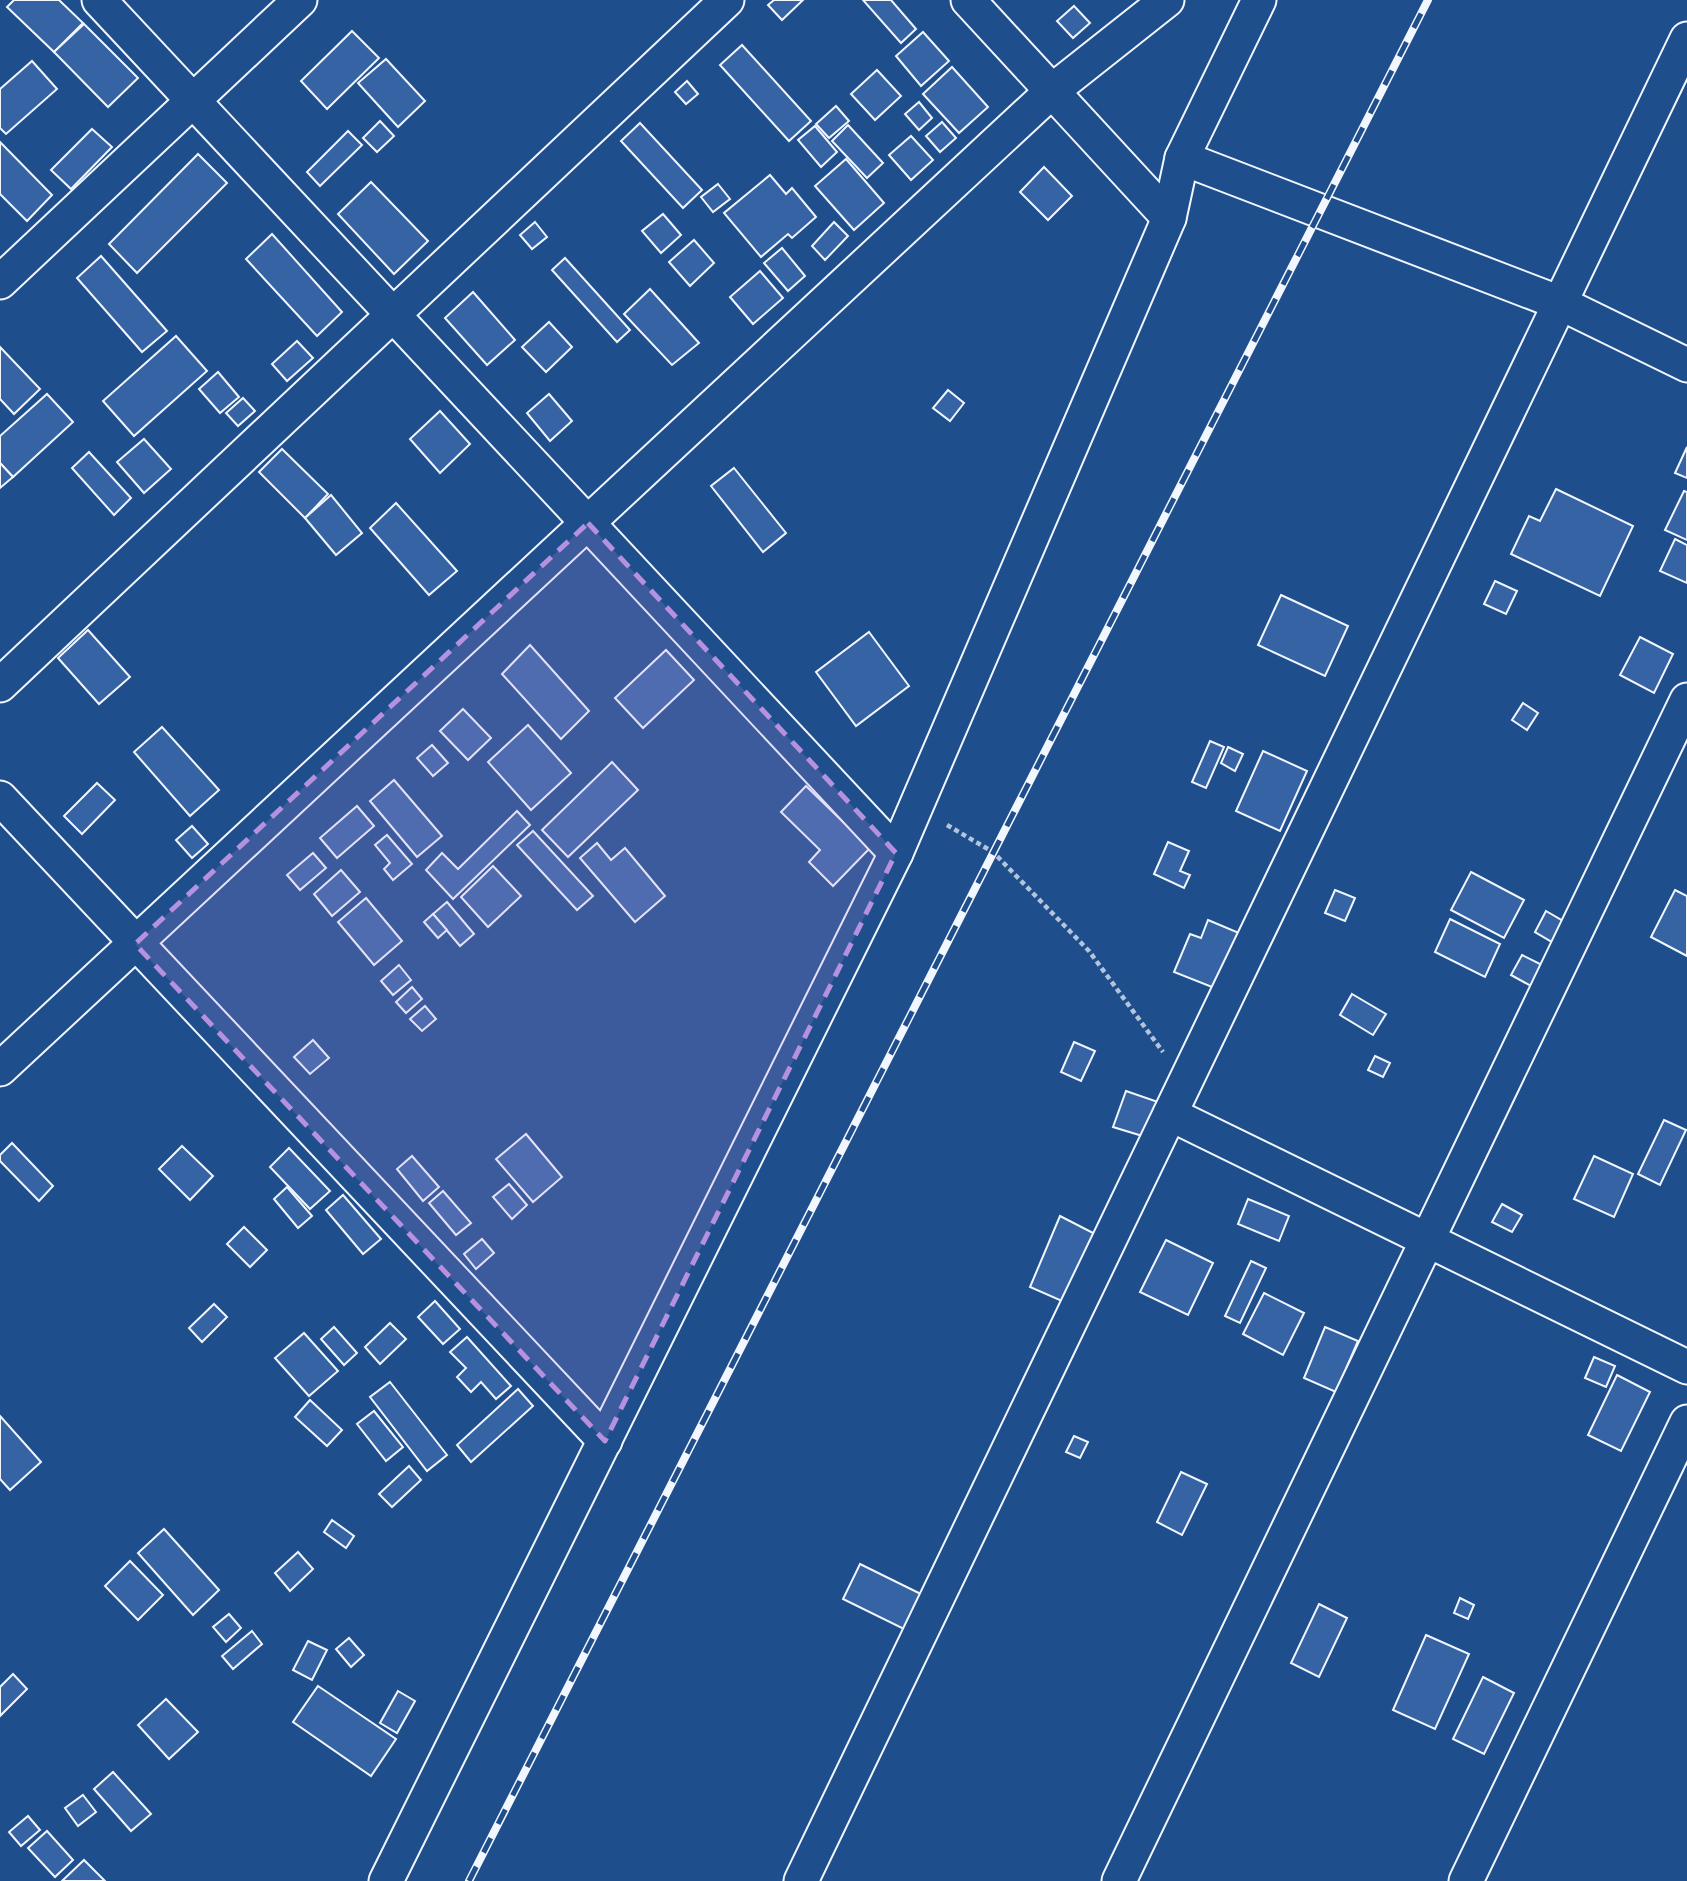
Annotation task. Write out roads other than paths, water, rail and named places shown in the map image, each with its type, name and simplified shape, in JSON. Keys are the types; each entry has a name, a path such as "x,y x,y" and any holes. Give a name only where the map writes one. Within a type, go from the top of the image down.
{"street":[{"path":"99,0 896,853"},
{"path":"0,282 300,0"},
{"path":"0,685 727,0"},
{"path":"968,0 1169,218"},
{"path":"0,1069 1052,90 1167,0"},
{"path":"386,1881 896,853 1169,218 1182,158 1259,0"},
{"path":"801,1881 1687,39"},
{"path":"1182,158 1560,303 1687,365"},
{"path":"1119,1881 1687,700"},
{"path":"0,798 605,1441"},
{"path":"1170,1114 1687,1367"},
{"path":"1466,1881 1687,1422"}],"railway":[{"path":"469,1881 1428,0"}]}
